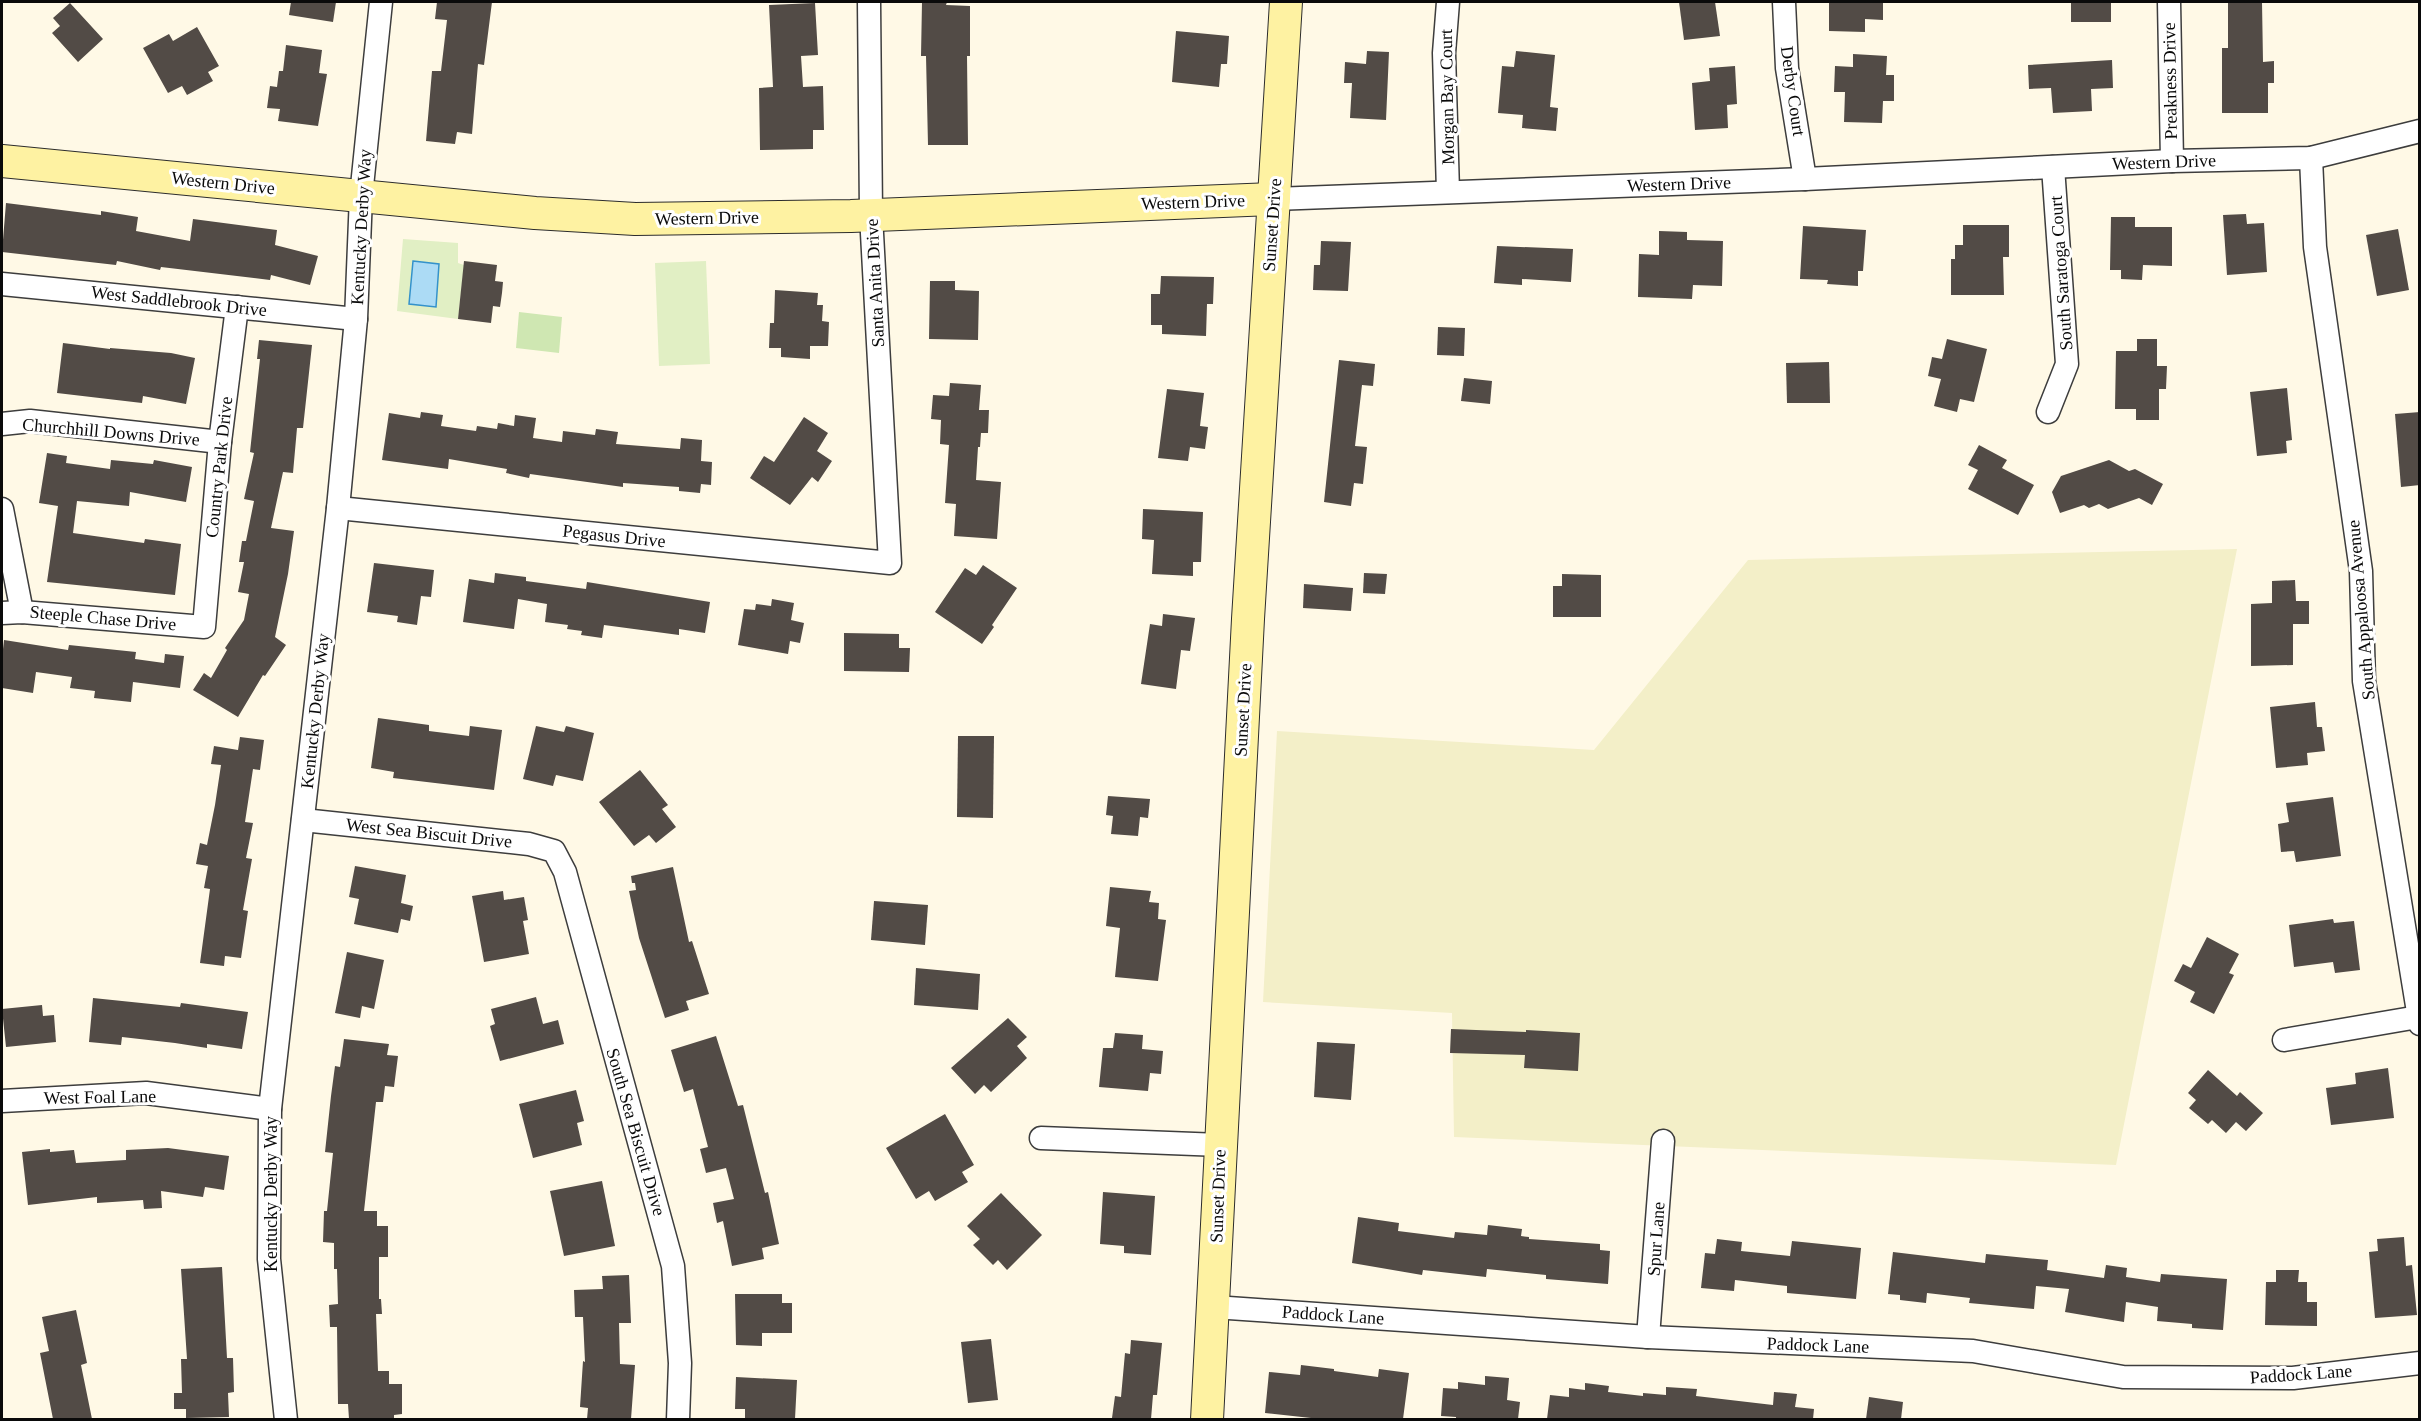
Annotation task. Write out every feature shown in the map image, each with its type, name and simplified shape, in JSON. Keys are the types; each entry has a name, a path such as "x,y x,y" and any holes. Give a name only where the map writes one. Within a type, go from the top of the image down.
{"main road":[{"name":"Sunset Drive","path":"1207,1419 1248,619 1286,2"},
{"name":"Western Drive","path":"2,161 535,213 635,219 871,215 1274,199"}],"street":[{"name":"Kentucky Derby Way","path":"286,1419 269,1259 270,1109 338,508 356,319 361,196 381,2"},
{"name":"Santa Anita Drive","path":"869,2 871,215 890,563"},
{"name":"Morgan Bay Court","path":"1448,2 1444,53 1448,192"},
{"name":"Derby Court","path":"1784,2 1787,68 1805,179"},
{"name":"Preakness Drive","path":"2169,2 2172,161"},
{"name":"Western Drive","path":"1274,199 1805,179 2172,161 2311,158 2420,131"},
{"name":"South Appaloosa Avenue","path":"2311,158 2315,247 2361,571 2364,681 2419,1021"},
{"name":"South Saratoga Court","path":"2048,412 2067,364 2053,167"},
{"name":"West Saddlebrook Drive","path":"2,284 356,319"},
{"name":"Country Park Drive","path":"204,627 220,442 237,307"},
{"name":"Churchhill Downs Drive","path":"2,424 30,421 220,442"},
{"name":"Pegasus Drive","path":"338,508 890,563"},
{"path":"2,509 12,613"},
{"name":"Steeple Chase Drive","path":"12,613 204,627"},
{"name":"West Sea Biscuit Drive","path":"303,820 529,844 554,850"},
{"name":"South Sea Biscuit Drive","path":"554,850 565,872 673,1266 680,1363 678,1419"},
{"path":"2284,1040 2419,1021"},
{"name":"West Foal Lane","path":"2,1101 146,1093 270,1109"},
{"path":"1041,1138 1220,1145"},
{"name":"Spur Lane","path":"1648,1337 1663,1141"},
{"name":"Paddock Lane","path":"1214,1307 1648,1337 1972,1352 2123,1377 2293,1378 2420,1363"}],"shaded area":[{"path":"2237,549 2116,1165 1454,1137 1452,1013 1263,1002 1277,731 1594,750 1748,560"}],"green space":[{"path":"403,239 458,243 458,263 464,265 458,319 397,311"},
{"path":"706,261 710,364 659,366 655,263"},
{"path":"519,312 562,317 559,353 516,348"}],"water":[{"path":"413,261 439,264 436,307 409,304"}],"building":[{"path":"291,2 336,2 333,22 289,15"},
{"path":"437,2 492,2 484,65 478,64 472,134 457,132 455,144 426,141 432,71 441,71 447,20 435,19"},
{"path":"922,2 947,2 946,5 970,6 970,56 967,56 968,145 928,145 926,56 921,56"},
{"path":"1679,2 1715,2 1720,36 1684,40"},
{"path":"1829,2 1883,2 1883,20 1865,19 1865,32 1829,31"},
{"path":"2071,2 2111,2 2111,22 2071,22"},
{"path":"2228,2 2262,2 2263,62 2274,61 2274,83 2268,83 2268,113 2222,113 2222,48 2228,48"},
{"path":"70,3 103,39 78,62 52,33 60,26 53,18"},
{"path":"815,3 818,55 801,56 803,87 823,86 824,130 813,130 813,149 760,150 759,88 773,87 769,5"},
{"path":"197,27 219,66 208,72 213,81 187,95 182,86 168,93 143,48 169,34 173,41"},
{"path":"1176,31 1229,36 1227,64 1221,64 1219,87 1172,82"},
{"path":"286,45 322,50 319,73 327,74 318,126 278,121 280,109 267,108 270,86 277,87 279,71 283,71"},
{"path":"1367,51 1389,52 1386,120 1350,118 1352,83 1344,83 1345,62 1366,64"},
{"path":"1516,51 1555,55 1550,107 1558,108 1556,131 1522,128 1523,115 1498,113 1502,66 1514,67"},
{"path":"1853,54 1887,56 1886,75 1894,75 1894,101 1883,101 1882,123 1844,122 1845,92 1834,92 1835,66 1853,67"},
{"path":"2112,60 2113,88 2091,89 2092,111 2053,113 2051,88 2029,89 2028,65"},
{"path":"1735,66 1737,104 1727,105 1728,128 1695,130 1692,83 1710,81 1709,68"},
{"path":"6,203 101,215 101,211 138,217 136,231 190,241 193,219 277,230 275,245 318,256 310,285 271,275 270,280 161,267 160,270 117,261 116,265 2,252"},
{"path":"2246,214 2247,224 2264,223 2267,272 2227,275 2223,215"},
{"path":"2111,217 2135,217 2135,227 2172,227 2172,266 2143,265 2142,280 2121,279 2121,270 2110,270"},
{"path":"1963,225 2009,225 2009,257 2003,257 2004,295 1951,295 1951,259 1955,259 1955,245 1963,245"},
{"path":"1803,226 1866,230 1863,271 1858,271 1858,286 1827,284 1828,280 1800,279"},
{"path":"2398,229 2409,290 2377,296 2366,235"},
{"path":"1659,231 1687,232 1687,240 1723,241 1722,286 1693,285 1692,299 1638,297 1639,254 1659,255"},
{"path":"1321,241 1351,242 1348,291 1313,290 1314,265 1320,265"},
{"path":"1497,246 1573,249 1571,282 1522,279 1522,285 1494,283"},
{"path":"464,261 497,265 495,281 503,282 502,293 500,307 493,306 491,323 458,319"},
{"path":"1161,276 1214,277 1213,304 1207,304 1206,336 1162,334 1162,325 1151,325 1151,294 1160,294"},
{"path":"930,281 955,281 955,290 979,291 978,340 929,339"},
{"path":"775,290 818,293 817,305 823,305 822,321 829,322 828,346 810,346 810,359 781,357 781,348 769,348 770,323 774,323"},
{"path":"1438,327 1465,328 1464,356 1437,355"},
{"path":"1947,339 1987,349 1974,402 1960,399 1957,412 1934,406 1941,379 1928,376 1932,357 1942,359"},
{"path":"2137,339 2157,339 2157,366 2167,366 2166,389 2159,389 2159,420 2136,420 2136,409 2115,409 2116,351 2137,351"},
{"path":"259,340 312,345 303,428 297,428 293,473 283,472 271,528 294,531 275,637 286,645 265,676 263,675 238,717 193,690 204,673 211,678 227,650 225,648 244,620 249,594 238,592 244,562 239,562 242,541 246,541 254,501 244,499 254,453 250,452 260,359 257,359"},
{"path":"63,343 171,353 195,358 186,404 143,396 142,403 57,393"},
{"path":"1339,360 1375,364 1373,386 1362,385 1355,446 1367,447 1363,484 1354,483 1351,506 1324,502"},
{"path":"1829,362 1830,403 1787,403 1786,363"},
{"path":"1464,378 1492,381 1490,404 1461,401"},
{"path":"950,383 981,385 979,410 989,410 988,433 981,433 980,447 978,447 976,480 1001,482 997,539 954,536 956,504 945,503 949,445 940,444 941,420 931,419 933,395 949,396"},
{"path":"2287,388 2292,440 2286,441 2287,453 2257,456 2250,392"},
{"path":"1167,389 1204,393 1200,426 1208,427 1205,449 1190,447 1188,461 1158,458"},
{"path":"421,412 443,415 441,426 476,431 477,426 497,429 498,423 514,426 515,415 536,418 533,438 562,442 563,431 595,435 596,429 618,432 616,444 680,449 681,438 702,440 701,461 712,462 711,485 701,484 700,493 679,491 679,487 623,483 623,487 530,474 529,478 506,473 507,469 449,459 448,469 382,460 389,413 420,418"},
{"path":"2420,412 2420,485 2401,487 2395,414"},
{"path":"804,417 828,433 817,451 832,461 818,482 812,477 790,505 750,478 764,456 774,462"},
{"path":"1979,445 2007,460 2002,468 2034,485 2018,515 1968,489 1978,470 1968,465"},
{"path":"47,453 67,456 66,463 110,469 111,460 153,464 154,460 192,467 186,502 130,492 129,506 77,501 73,533 144,543 145,539 181,544 175,595 47,582 58,506 39,503"},
{"path":"2109,460 2129,471 2135,469 2163,484 2152,505 2139,498 2108,509 2099,504 2089,508 2084,505 2060,513 2052,492 2061,476"},
{"path":"1143,509 1203,512 1201,562 1193,562 1193,576 1152,574 1154,540 1142,539"},
{"path":"374,563 434,570 431,597 421,596 417,625 397,622 398,616 367,612"},
{"path":"983,565 1017,588 982,644 935,612 965,568 976,575"},
{"path":"495,573 526,577 526,581 586,589 587,582 710,602 705,633 679,629 679,635 604,625 602,638 581,635 582,631 567,629 568,625 545,622 547,604 518,599 514,629 463,622 469,579 494,583"},
{"path":"1364,573 1387,574 1385,594 1363,593"},
{"path":"1562,574 1601,575 1601,617 1553,617 1553,586 1562,586"},
{"path":"2295,580 2296,601 2309,601 2309,624 2293,624 2293,665 2251,666 2251,604 2272,603 2272,581"},
{"path":"1304,584 1353,588 1351,611 1303,608"},
{"path":"772,599 794,603 791,620 804,623 800,643 790,641 788,654 738,645 744,609 755,610 756,604 771,606"},
{"path":"1163,614 1195,618 1190,651 1181,650 1176,689 1141,684 1150,624 1162,626"},
{"path":"844,633 899,634 899,648 910,648 909,672 844,671"},
{"path":"4,640 68,650 69,645 136,652 135,659 164,663 165,654 184,656 180,688 133,682 131,702 94,698 95,691 70,688 72,677 36,672 33,693 2,688"},
{"path":"2315,702 2317,727 2322,727 2325,751 2307,753 2308,765 2276,768 2270,707"},
{"path":"378,718 429,725 429,731 469,736 470,726 502,730 494,790 393,778 394,772 371,768"},
{"path":"536,726 564,732 566,726 594,733 583,781 556,775 553,786 523,779"},
{"path":"958,736 994,736 993,818 957,817"},
{"path":"240,737 264,740 260,770 253,769 245,822 253,823 246,858 252,859 243,910 248,911 241,958 225,956 224,966 200,963 210,889 204,888 208,866 196,864 200,843 207,845 215,805 221,765 211,764 214,746 238,750"},
{"path":"640,770 668,805 662,809 676,827 656,843 649,835 634,846 599,802"},
{"path":"1108,796 1150,799 1148,818 1140,817 1138,836 1111,834 1113,816 1106,815"},
{"path":"2333,797 2341,856 2296,862 2294,851 2281,852 2278,824 2289,822 2286,803"},
{"path":"355,866 406,875 401,903 413,906 410,921 401,919 398,933 354,924 359,899 349,897"},
{"path":"673,867 689,942 692,941 709,994 686,1001 689,1010 665,1018 639,938 629,891 636,890 631,876"},
{"path":"1110,887 1151,891 1149,902 1159,903 1158,919 1166,920 1158,981 1115,977 1120,928 1106,926"},
{"path":"503,891 504,900 524,897 528,920 523,921 529,954 484,962 472,896"},
{"path":"874,901 928,905 925,945 871,940"},
{"path":"2333,919 2334,923 2354,921 2360,970 2335,973 2333,962 2294,967 2289,925"},
{"path":"2207,937 2239,954 2229,973 2234,975 2214,1014 2190,1002 2195,992 2174,981 2183,964 2191,968"},
{"path":"347,952 384,960 374,1009 362,1006 360,1018 335,1013"},
{"path":"916,968 980,974 978,1010 914,1005"},
{"path":"536,997 543,1024 558,1020 564,1044 500,1061 490,1026 495,1024 491,1009"},
{"path":"93,998 180,1007 181,1003 248,1012 242,1049 207,1044 207,1048 122,1037 121,1045 89,1042"},
{"path":"42,1005 43,1016 54,1015 56,1042 6,1047 2,1009"},
{"path":"1008,1018 1027,1037 1017,1046 1027,1058 991,1092 984,1085 975,1094 951,1068"},
{"path":"1451,1029 1580,1033 1578,1071 1524,1068 1525,1055 1450,1053"},
{"path":"1115,1033 1143,1035 1142,1049 1163,1051 1161,1074 1150,1073 1148,1091 1099,1087 1103,1048 1113,1048"},
{"path":"716,1036 738,1106 743,1105 765,1193 768,1192 779,1244 762,1248 764,1259 732,1266 723,1221 717,1223 713,1203 734,1199 726,1168 706,1173 700,1149 708,1147 693,1089 684,1092 671,1050"},
{"path":"344,1039 389,1044 387,1055 398,1056 394,1087 385,1086 383,1102 376,1102 364,1211 377,1211 377,1226 388,1226 388,1257 379,1257 379,1299 381,1299 382,1314 376,1314 378,1371 389,1371 389,1384 402,1384 402,1414 394,1415 394,1419 349,1419 348,1404 338,1404 337,1327 330,1327 329,1305 338,1304 337,1269 334,1269 334,1243 323,1242 324,1211 327,1211 333,1153 325,1152 335,1066 340,1067"},
{"path":"1317,1042 1355,1044 1351,1100 1314,1097"},
{"path":"2388,1068 2394,1118 2331,1125 2326,1088 2356,1084 2355,1073"},
{"path":"2208,1070 2237,1096 2240,1092 2263,1113 2246,1131 2236,1122 2226,1133 2212,1120 2208,1124 2189,1108 2196,1100 2188,1093"},
{"path":"576,1090 584,1121 577,1123 582,1145 533,1158 519,1104"},
{"path":"945,1114 974,1165 962,1172 968,1182 935,1201 929,1191 916,1199 886,1148"},
{"path":"168,1148 229,1156 224,1190 205,1187 203,1197 161,1191 162,1208 144,1209 143,1200 97,1203 97,1197 28,1205 22,1152 50,1149 50,1152 74,1150 76,1163 126,1160 126,1150"},
{"path":"602,1181 615,1246 564,1256 550,1191"},
{"path":"1103,1192 1155,1196 1151,1255 1124,1253 1124,1246 1100,1244"},
{"path":"1001,1193 1042,1235 1007,1270 998,1260 993,1265 973,1245 980,1239 967,1226"},
{"path":"1358,1217 1399,1223 1398,1231 1454,1238 1455,1232 1487,1235 1488,1225 1522,1229 1521,1236 1529,1237 1529,1239 1600,1244 1600,1250 1610,1251 1608,1284 1546,1279 1546,1275 1487,1269 1486,1277 1423,1270 1422,1275 1352,1263"},
{"path":"2404,1237 2406,1266 2412,1265 2417,1315 2375,1318 2369,1252 2378,1251 2377,1239"},
{"path":"1717,1239 1742,1242 1741,1251 1790,1256 1792,1241 1861,1248 1856,1299 1787,1293 1787,1286 1735,1280 1734,1291 1701,1288 1705,1253 1715,1254"},
{"path":"1893,1252 1985,1263 1986,1254 2048,1260 2047,1270 2104,1278 2106,1265 2127,1268 2126,1277 2160,1282 2161,1274 2227,1279 2223,1330 2192,1328 2192,1324 2157,1321 2158,1307 2126,1302 2124,1322 2065,1312 2069,1289 2036,1286 2034,1309 1969,1303 1970,1298 1927,1293 1926,1303 1900,1300 1900,1295 1888,1294"},
{"path":"222,1267 227,1358 233,1358 234,1392 228,1393 229,1417 186,1418 186,1409 174,1409 174,1393 182,1393 181,1359 187,1359 181,1269"},
{"path":"2276,1270 2299,1270 2298,1282 2307,1282 2307,1302 2317,1302 2317,1326 2265,1325 2266,1282 2276,1282"},
{"path":"629,1275 631,1323 619,1323 620,1364 635,1365 631,1419 587,1419 588,1408 580,1407 583,1361 585,1362 583,1317 575,1317 574,1290 603,1289 602,1276"},
{"path":"735,1294 782,1294 782,1303 792,1303 792,1333 762,1333 762,1346 736,1345"},
{"path":"76,1310 87,1363 81,1365 92,1419 53,1419 40,1353 49,1351 42,1317"},
{"path":"991,1339 998,1400 968,1403 961,1342"},
{"path":"1131,1340 1162,1343 1157,1395 1153,1395 1151,1419 1112,1418 1115,1396 1121,1397 1125,1353 1130,1354"},
{"path":"1301,1365 1378,1377 1379,1369 1409,1373 1403,1419 1311,1419 1265,1413 1269,1372 1300,1375"},
{"path":"1485,1376 1509,1378 1507,1400 1520,1402 1518,1419 1456,1419 1456,1417 1441,1416 1443,1388 1458,1389 1458,1382 1485,1385"},
{"path":"736,1377 797,1380 795,1419 745,1419 745,1409 735,1409"},
{"path":"1585,1383 1609,1386 1608,1392 1643,1396 1643,1393 1666,1395 1666,1387 1697,1389 1696,1396 1773,1405 1774,1392 1797,1394 1795,1407 1814,1409 1813,1419 1547,1419 1550,1395 1569,1397 1569,1388 1585,1390"},
{"path":"1869,1397 1903,1402 1901,1419 1866,1419"}]}
